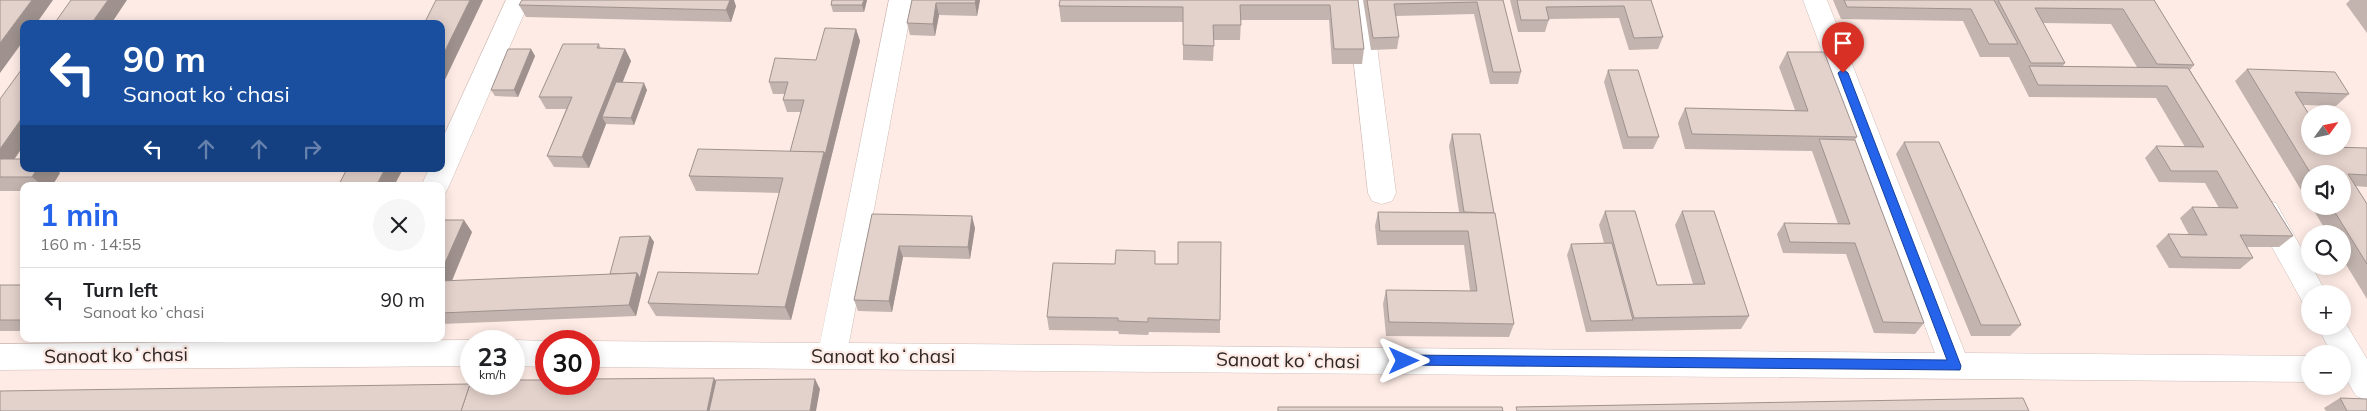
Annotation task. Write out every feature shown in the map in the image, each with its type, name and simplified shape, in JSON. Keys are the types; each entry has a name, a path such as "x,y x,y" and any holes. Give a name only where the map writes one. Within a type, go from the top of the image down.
{"street":[{"path":"445,162 518,0"},
{"path":"832,356 901,0"},
{"path":"1359,0 1382,193"},
{"path":"1815,0 1955,366"},
{"path":"2254,190 2309,285"},
{"path":"2337,335 2358,374"},
{"name":"Sanoat koʻchasi","path":"0,357 363,346 460,352"},
{"name":"Sanoat koʻchasi","path":"600,354 2301,369"}],"building":[{"path":"0,0 32,0 0,43"},
{"path":"71,0 108,0 94,20 57,20"},
{"path":"436,0 470,0 445,51 445,20 426,20"},
{"path":"522,0 730,0 726,10 519,5"},
{"path":"832,0 864,0 862,5 831,5"},
{"path":"912,0 976,0 975,3 936,3 933,24 907,23"},
{"path":"1060,0 1358,0 1364,49 1334,49 1330,5 1240,5 1241,25 1213,25 1214,46 1183,45 1183,7 1059,6"},
{"path":"1367,0 1503,0 1521,72 1493,72 1477,2 1394,4 1399,37 1373,38"},
{"path":"1517,0 1651,0 1663,37 1634,38 1624,6 1546,7 1549,20 1521,20"},
{"path":"1844,0 1994,0 2018,44 1989,44 1971,9 1847,7"},
{"path":"1998,0 2154,0 2194,65 2157,64 2123,9 2035,8 2065,63 2031,63"},
{"path":"825,28 856,29 825,155 824,152 790,152 804,100 783,100 788,82 769,82 775,58 816,60"},
{"path":"563,44 599,44 597,48 625,49 582,157 547,156 572,97 539,97"},
{"path":"508,49 531,49 514,90 491,90"},
{"path":"1787,52 1824,52 1857,137 1692,134 1685,108 1808,111"},
{"path":"2029,66 2188,68 2293,236 2240,235 2253,258 2181,257 2168,234 2207,235 2192,207 2238,208 2217,171 2171,171 2156,146 2204,147 2167,86 2038,85"},
{"path":"2247,69 2335,72 2349,94 2295,92 2303,105 2301,105 2301,155 2351,155 2351,148 2367,148 2367,175 2351,174 2351,165 2306,165"},
{"path":"1608,70 1638,70 1659,137 1628,137"},
{"path":"20,72 20,121 0,149 0,99"},
{"path":"616,82 644,83 631,118 602,117"},
{"path":"1452,134 1480,134 1494,213 1464,212"},
{"path":"1819,139 1855,140 1924,323 1883,322 1855,243 1790,242 1784,223 1850,224"},
{"path":"1904,142 1939,142 2021,325 1981,325"},
{"path":"698,149 824,152 785,307 648,303 658,272 758,274 783,178 689,176"},
{"path":"0,159 20,159 20,172 35,172 32,177 0,177"},
{"path":"345,172 383,172 378,182 340,182"},
{"path":"2351,179 2367,204 2367,264 2351,238 2351,225 2343,225 2337,215 2351,215"},
{"path":"1605,211 1635,211 1657,285 1705,284 1682,211 1714,211 1749,316 1634,318"},
{"path":"1378,212 1495,213 1514,324 1389,322 1386,290 1477,291 1468,231 1380,231"},
{"path":"872,214 972,216 968,247 899,246 889,301 854,300"},
{"path":"445,220 464,220 445,263"},
{"path":"650,236 640,278 637,273 610,274 620,237"},
{"path":"1178,242 1221,242 1220,320 1148,318 1148,322 1118,321 1118,318 1047,317 1053,263 1115,264 1116,250 1155,251 1155,264 1178,264"},
{"path":"1612,243 1633,320 1591,321 1571,244"},
{"path":"637,273 629,305 445,313 445,281"},
{"path":"0,285 20,285 20,320 0,320"},
{"path":"714,378 707,411 461,411 466,395 525,395 525,380 535,380 535,395 600,395 600,379"},
{"path":"815,379 810,411 709,411 716,380"},
{"path":"460,384 460,395 466,395 461,411 0,411 0,391"},
{"path":"2023,398 2029,411 1517,411 1516,407"},
{"path":"2340,398 2367,399 2367,411 2347,411"},
{"path":"1278,407 1502,407 1503,411 1278,411"}],"route":[{"path":"1404,361 1955,366 1843,73"}]}
